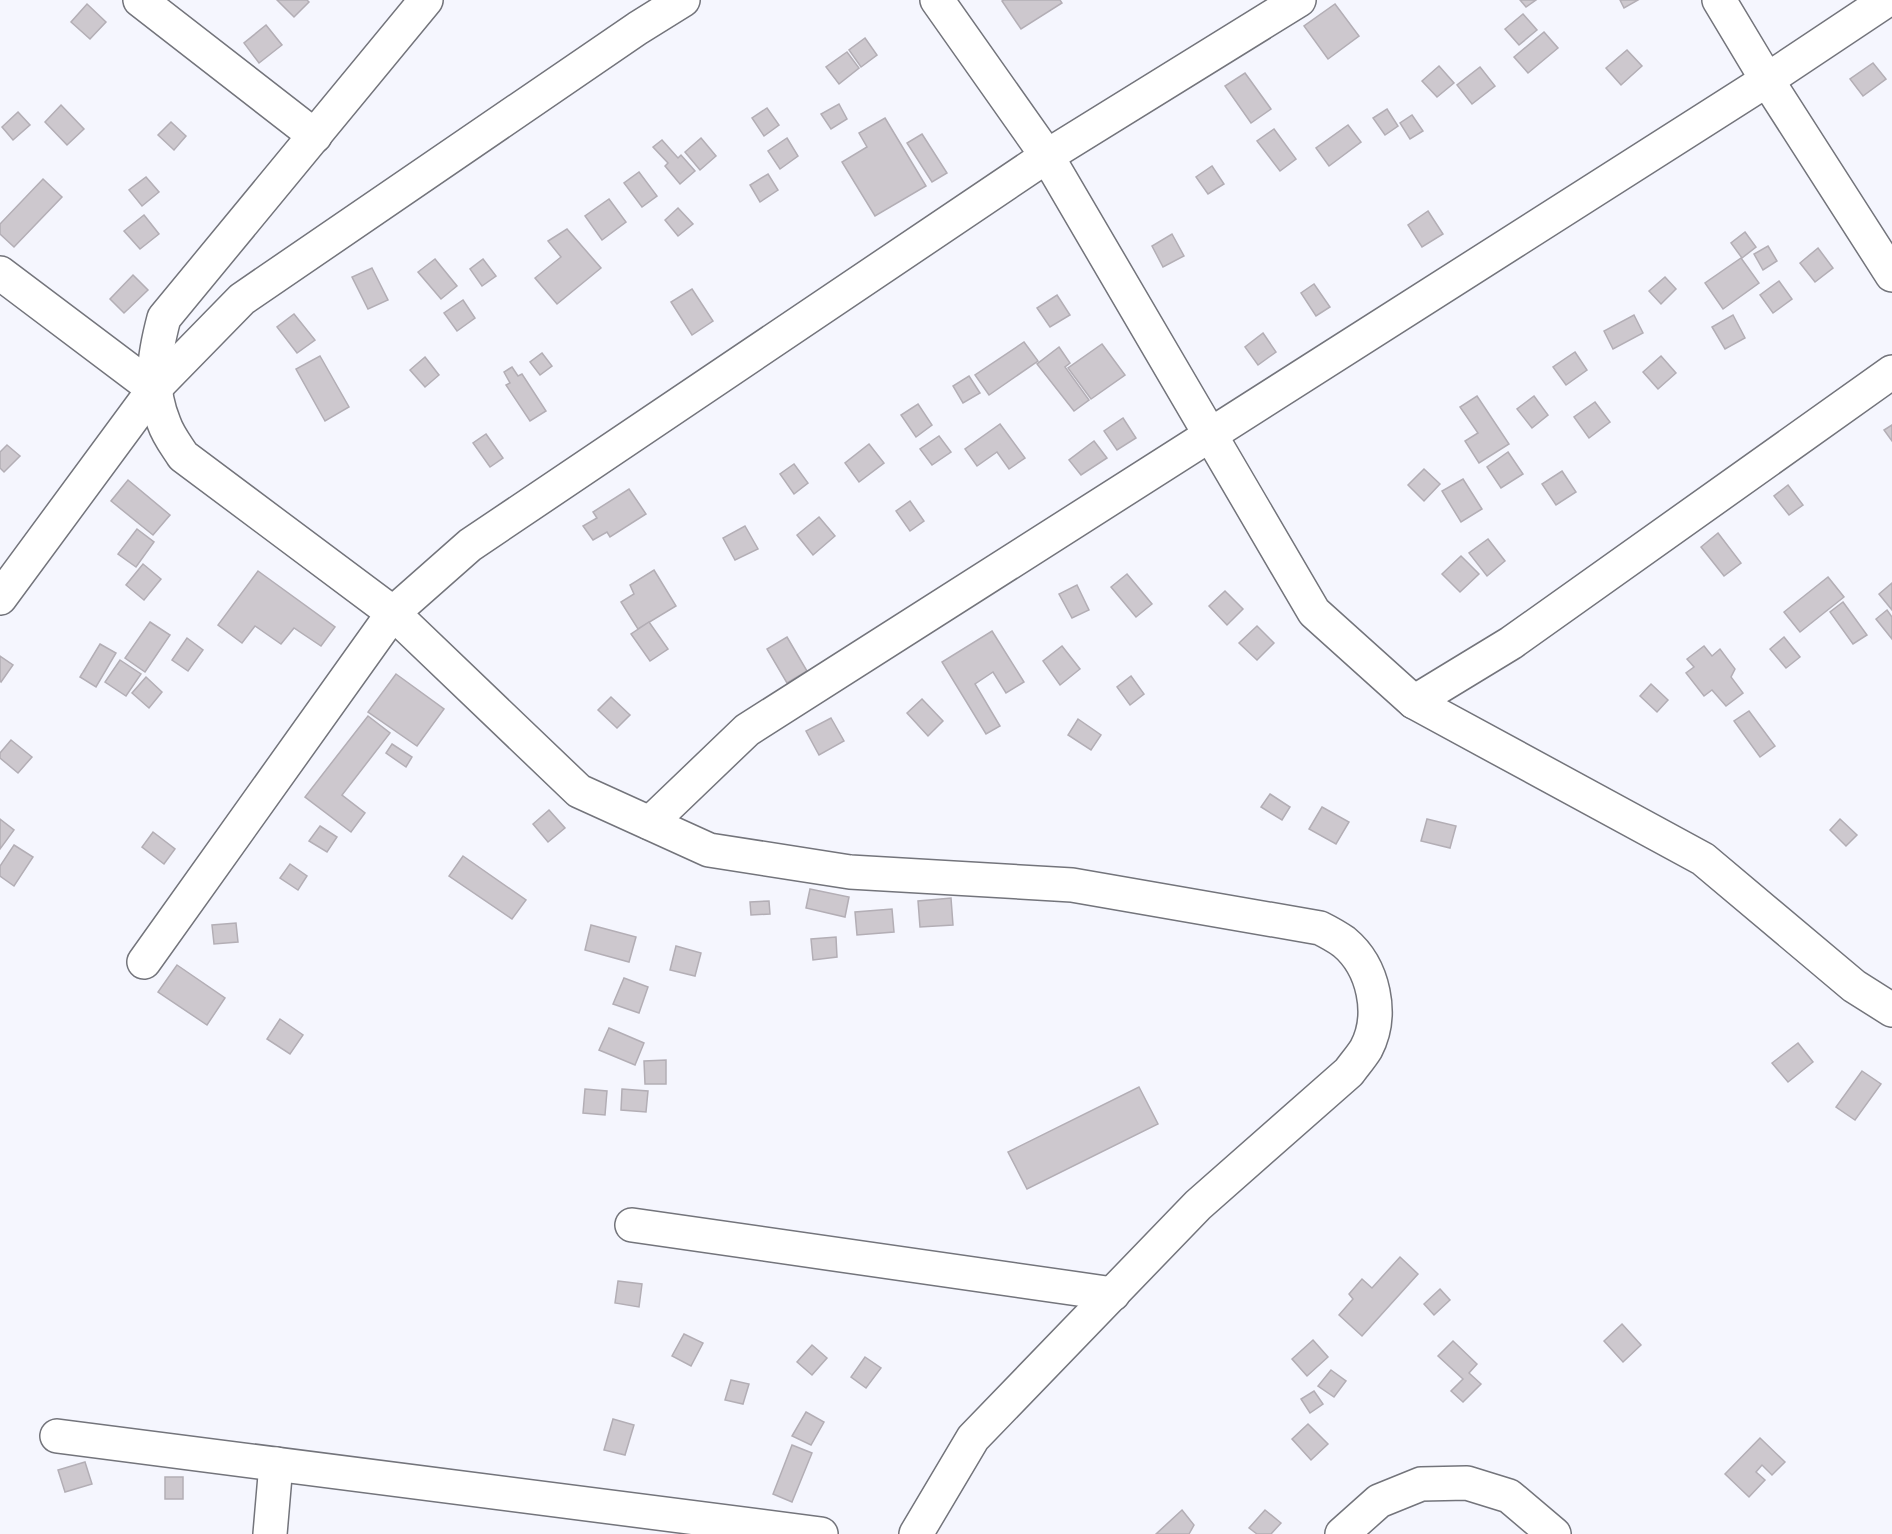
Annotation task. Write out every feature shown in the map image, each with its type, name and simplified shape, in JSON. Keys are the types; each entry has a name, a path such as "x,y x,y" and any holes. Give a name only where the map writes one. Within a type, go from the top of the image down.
{"street":[{"path":"140,0 315,136"},
{"path":"426,0 164,318 154,353 154,389 164,424 183,456 393,613 579,791 650,824 709,850 850,872 1072,885 1292,921 1320,928 1345,943 1364,965 1374,992 1375,1021 1366,1049 1349,1072 1198,1204 973,1438 916,1534"},
{"path":"0,598 154,389 242,299 638,28 683,0"},
{"path":"937,0 1047,156 1314,612 1414,702 1703,859 1854,986 1892,1010"},
{"path":"144,962 393,613 470,545 1047,156 1299,0"},
{"path":"1719,0 1767,80 1892,275"},
{"path":"650,824 747,730 1767,80 1887,0"},
{"path":"0,273 154,389"},
{"path":"1414,702 1511,643 1892,372"},
{"path":"632,1225 1113,1294"},
{"path":"57,1436 821,1534"},
{"path":"270,1534 276,1464"},
{"path":"1342,1534 1379,1501 1421,1484 1467,1483 1509,1496 1554,1534"}],"building":[{"path":"277,0 307,0 309,2 294,17"},
{"path":"1060,0 1062,3 1021,29 1002,1"},
{"path":"1520,0 1536,0 1526,7"},
{"path":"1620,0 1638,0 1624,8"},
{"path":"87,4 106,22 90,39 71,22"},
{"path":"1335,4 1359,36 1328,59 1304,26"},
{"path":"1523,14 1537,30 1519,45 1505,29"},
{"path":"266,25 282,45 259,63 244,43"},
{"path":"1544,32 1558,48 1528,73 1514,57"},
{"path":"865,38 877,55 861,67 849,50"},
{"path":"1627,50 1642,66 1621,85 1606,68"},
{"path":"847,52 859,68 839,84 826,67"},
{"path":"1873,63 1886,79 1863,96 1850,79"},
{"path":"1439,66 1454,83 1437,97 1422,81"},
{"path":"1480,67 1495,86 1472,104 1457,85"},
{"path":"1245,73 1271,109 1251,123 1225,86"},
{"path":"839,104 847,119 831,129 821,114"},
{"path":"61,105 84,129 67,145 45,122"},
{"path":"767,108 779,125 764,136 752,118"},
{"path":"1387,109 1398,126 1385,135 1373,118"},
{"path":"18,112 30,125 13,140 2,127"},
{"path":"1412,115 1423,131 1410,139 1400,123"},
{"path":"885,118 926,186 875,216 842,162 867,147 859,133"},
{"path":"171,122 186,136 174,150 158,135"},
{"path":"1348,125 1361,142 1329,166 1316,148"},
{"path":"1274,129 1296,159 1280,171 1257,141"},
{"path":"922,134 947,173 932,182 907,143"},
{"path":"701,138 716,156 700,170 685,152"},
{"path":"787,138 798,156 780,169 768,151"},
{"path":"662,140 678,158 681,155 695,171 680,184 665,166 668,163 653,147"},
{"path":"1212,166 1224,184 1208,194 1196,177"},
{"path":"639,172 657,196 642,207 624,183"},
{"path":"768,174 778,190 760,202 750,185"},
{"path":"146,177 159,192 142,206 129,190"},
{"path":"43,179 62,197 14,247 0,234 0,224"},
{"path":"609,199 626,222 602,240 585,216"},
{"path":"678,208 693,224 678,236 665,220"},
{"path":"1428,211 1443,234 1422,247 1408,225"},
{"path":"144,215 159,234 140,249 124,231"},
{"path":"567,229 601,268 557,304 535,278 561,257 548,241"},
{"path":"1745,232 1756,247 1742,258 1731,243"},
{"path":"1172,234 1184,256 1163,267 1152,246"},
{"path":"1768,246 1777,261 1763,270 1754,254"},
{"path":"1818,248 1833,268 1815,282 1800,263"},
{"path":"1741,258 1759,283 1723,309 1705,283"},
{"path":"435,259 457,286 441,299 418,272"},
{"path":"483,259 496,276 482,286 470,269"},
{"path":"372,268 388,300 368,309 352,277"},
{"path":"133,275 148,290 124,313 110,299"},
{"path":"1665,277 1676,289 1661,304 1649,291"},
{"path":"1779,281 1792,299 1773,313 1760,295"},
{"path":"1314,284 1330,307 1316,316 1301,293"},
{"path":"692,289 713,321 692,335 671,302"},
{"path":"1057,295 1070,315 1050,327 1037,308"},
{"path":"463,300 475,318 457,331 444,313"},
{"path":"294,314 315,340 297,353 277,327"},
{"path":"1634,315 1643,333 1613,349 1604,331"},
{"path":"1733,315 1745,338 1725,349 1712,327"},
{"path":"1263,333 1276,352 1258,365 1245,347"},
{"path":"1024,342 1038,361 989,395 975,375"},
{"path":"1102,344 1125,375 1091,399 1068,368"},
{"path":"1059,347 1070,363 1065,367 1089,400 1074,411 1037,364"},
{"path":"1575,352 1587,370 1566,385 1553,367"},
{"path":"542,353 552,366 540,375 530,362"},
{"path":"320,356 349,407 325,421 296,369"},
{"path":"1661,356 1676,373 1658,389 1643,372"},
{"path":"425,357 439,375 425,387 410,370"},
{"path":"512,367 518,376 522,374 546,411 530,421 506,385 510,383 504,372"},
{"path":"969,376 980,393 963,403 953,386"},
{"path":"1477,396 1509,444 1479,463 1465,441 1478,433 1460,407"},
{"path":"1534,396 1548,415 1532,428 1517,409"},
{"path":"1595,402 1610,422 1589,438 1574,417"},
{"path":"918,404 932,425 916,437 901,415"},
{"path":"1123,418 1136,438 1117,450 1104,431"},
{"path":"1000,424 1025,458 1009,469 997,452 977,466 965,449"},
{"path":"1892,425 1892,441 1884,430"},
{"path":"486,434 503,458 490,467 473,443"},
{"path":"939,436 951,452 932,465 920,449"},
{"path":"1094,441 1107,458 1081,475 1069,460"},
{"path":"869,444 884,463 859,482 845,463"},
{"path":"7,445 20,456 4,472 0,468 0,452"},
{"path":"1508,452 1523,474 1501,488 1487,467"},
{"path":"794,464 808,483 794,494 780,474"},
{"path":"1424,469 1440,484 1424,501 1408,485"},
{"path":"1562,471 1576,492 1556,505 1542,484"},
{"path":"1463,479 1482,509 1461,522 1442,491"},
{"path":"128,480 170,515 153,535 111,501"},
{"path":"1788,485 1803,505 1789,515 1774,496"},
{"path":"629,489 646,514 610,537 607,532 593,540 583,526 597,518 593,512"},
{"path":"910,501 924,521 910,531 896,511"},
{"path":"819,517 835,536 813,555 797,535"},
{"path":"745,526 758,549 735,560 723,538"},
{"path":"137,529 154,542 136,567 118,554"},
{"path":"1718,533 1741,563 1724,576 1701,547"},
{"path":"1488,539 1505,561 1487,576 1469,553"},
{"path":"1461,556 1479,574 1460,592 1442,574"},
{"path":"143,564 161,579 144,600 126,585"},
{"path":"654,570 676,606 638,629 621,602 634,594 630,585"},
{"path":"258,571 335,627 321,646 294,628 281,644 255,626 242,643 218,625"},
{"path":"1127,574 1152,604 1136,617 1111,587"},
{"path":"1828,577 1844,597 1800,632 1784,612"},
{"path":"1892,583 1892,610 1879,594"},
{"path":"1077,585 1089,610 1072,618 1059,594"},
{"path":"1225,591 1243,609 1227,625 1209,606"},
{"path":"1843,602 1867,635 1853,644 1830,612"},
{"path":"1887,610 1892,617 1892,639 1876,619"},
{"path":"150,622 170,635 145,672 125,658"},
{"path":"649,622 668,649 650,661 631,634"},
{"path":"1257,626 1274,643 1257,660 1239,643"},
{"path":"992,631 1024,682 1006,693 993,672 975,684 1000,726 986,734 942,662"},
{"path":"787,637 807,671 787,683 767,649"},
{"path":"1784,637 1800,657 1786,668 1770,649"},
{"path":"187,638 203,650 188,671 172,660"},
{"path":"100,644 116,653 96,687 80,677"},
{"path":"1062,646 1080,669 1060,685 1043,661"},
{"path":"1704,646 1712,656 1720,649 1735,669 1731,677 1743,693 1726,706 1712,690 1704,696 1686,673 1694,667 1687,659"},
{"path":"0,656 13,665 1,682 0,681"},
{"path":"120,660 141,674 126,696 105,682"},
{"path":"396,674 444,709 417,746 368,712"},
{"path":"1131,676 1144,694 1130,705 1117,687"},
{"path":"146,677 162,692 149,708 132,693"},
{"path":"1651,684 1668,700 1657,712 1640,696"},
{"path":"611,697 630,715 617,728 598,710"},
{"path":"922,699 943,721 928,736 907,713"},
{"path":"1749,711 1775,746 1760,757 1734,721"},
{"path":"368,716 390,733 342,795 365,813 351,832 305,797"},
{"path":"831,718 844,741 819,755 806,731"},
{"path":"1078,719 1101,735 1091,750 1068,735"},
{"path":"11,740 32,757 18,773 0,758 0,753"},
{"path":"392,744 412,757 406,767 386,753"},
{"path":"1270,794 1290,807 1282,820 1261,807"},
{"path":"1322,807 1349,822 1336,844 1309,829"},
{"path":"549,810 565,828 548,842 533,824"},
{"path":"0,819 14,830 0,849"},
{"path":"1427,819 1456,826 1450,848 1421,841"},
{"path":"1840,819 1857,835 1846,846 1830,830"},
{"path":"320,826 337,837 327,852 309,841"},
{"path":"153,832 175,849 164,864 142,847"},
{"path":"14,845 33,857 14,886 0,876 0,866"},
{"path":"463,856 526,900 512,919 449,876"},
{"path":"290,864 307,876 298,890 280,878"},
{"path":"810,889 849,897 845,917 806,908"},
{"path":"951,898 953,925 920,927 918,901"},
{"path":"769,901 770,914 751,915 750,902"},
{"path":"892,909 894,932 857,935 855,912"},
{"path":"236,923 238,942 214,944 212,925"},
{"path":"591,925 636,937 629,962 585,950"},
{"path":"836,937 837,957 813,960 811,939"},
{"path":"676,946 701,953 695,976 670,970"},
{"path":"177,965 225,998 207,1025 158,992"},
{"path":"624,978 648,987 639,1013 613,1004"},
{"path":"280,1019 303,1035 290,1054 267,1039"},
{"path":"609,1028 644,1043 635,1065 599,1050"},
{"path":"1798,1043 1813,1062 1788,1082 1772,1063"},
{"path":"666,1060 666,1084 645,1084 644,1061"},
{"path":"1862,1071 1881,1084 1855,1120 1836,1107"},
{"path":"1139,1087 1158,1124 1027,1189 1008,1152"},
{"path":"585,1089 607,1091 605,1115 583,1113"},
{"path":"622,1089 648,1091 646,1112 621,1110"},
{"path":"1400,1257 1418,1274 1362,1336 1339,1315 1353,1299 1349,1294 1362,1279 1372,1288"},
{"path":"618,1281 642,1284 639,1307 615,1303"},
{"path":"1440,1289 1450,1300 1434,1315 1424,1304"},
{"path":"1622,1324 1641,1345 1623,1362 1604,1341"},
{"path":"684,1334 703,1343 691,1366 672,1356"},
{"path":"1313,1340 1328,1357 1307,1376 1292,1359"},
{"path":"1453,1341 1477,1364 1469,1373 1481,1384 1463,1402 1451,1391 1463,1379 1438,1356"},
{"path":"812,1345 827,1358 812,1375 797,1362"},
{"path":"865,1357 881,1368 866,1388 851,1377"},
{"path":"1331,1370 1346,1381 1334,1397 1318,1386"},
{"path":"731,1380 749,1384 743,1404 725,1400"},
{"path":"1314,1391 1323,1404 1310,1413 1301,1399"},
{"path":"806,1412 824,1422 811,1445 792,1436"},
{"path":"613,1419 634,1425 625,1455 604,1450"},
{"path":"1308,1424 1328,1444 1311,1460 1292,1439"},
{"path":"1760,1438 1785,1462 1772,1475 1762,1465 1756,1472 1765,1480 1749,1497 1725,1474"},
{"path":"792,1445 812,1453 792,1502 773,1494"},
{"path":"85,1462 92,1484 65,1492 58,1470"},
{"path":"165,1477 183,1477 183,1499 165,1499"},
{"path":"1182,1510 1194,1525 1189,1534 1156,1534"},
{"path":"1265,1510 1281,1523 1271,1534 1257,1534 1249,1528"}]}
